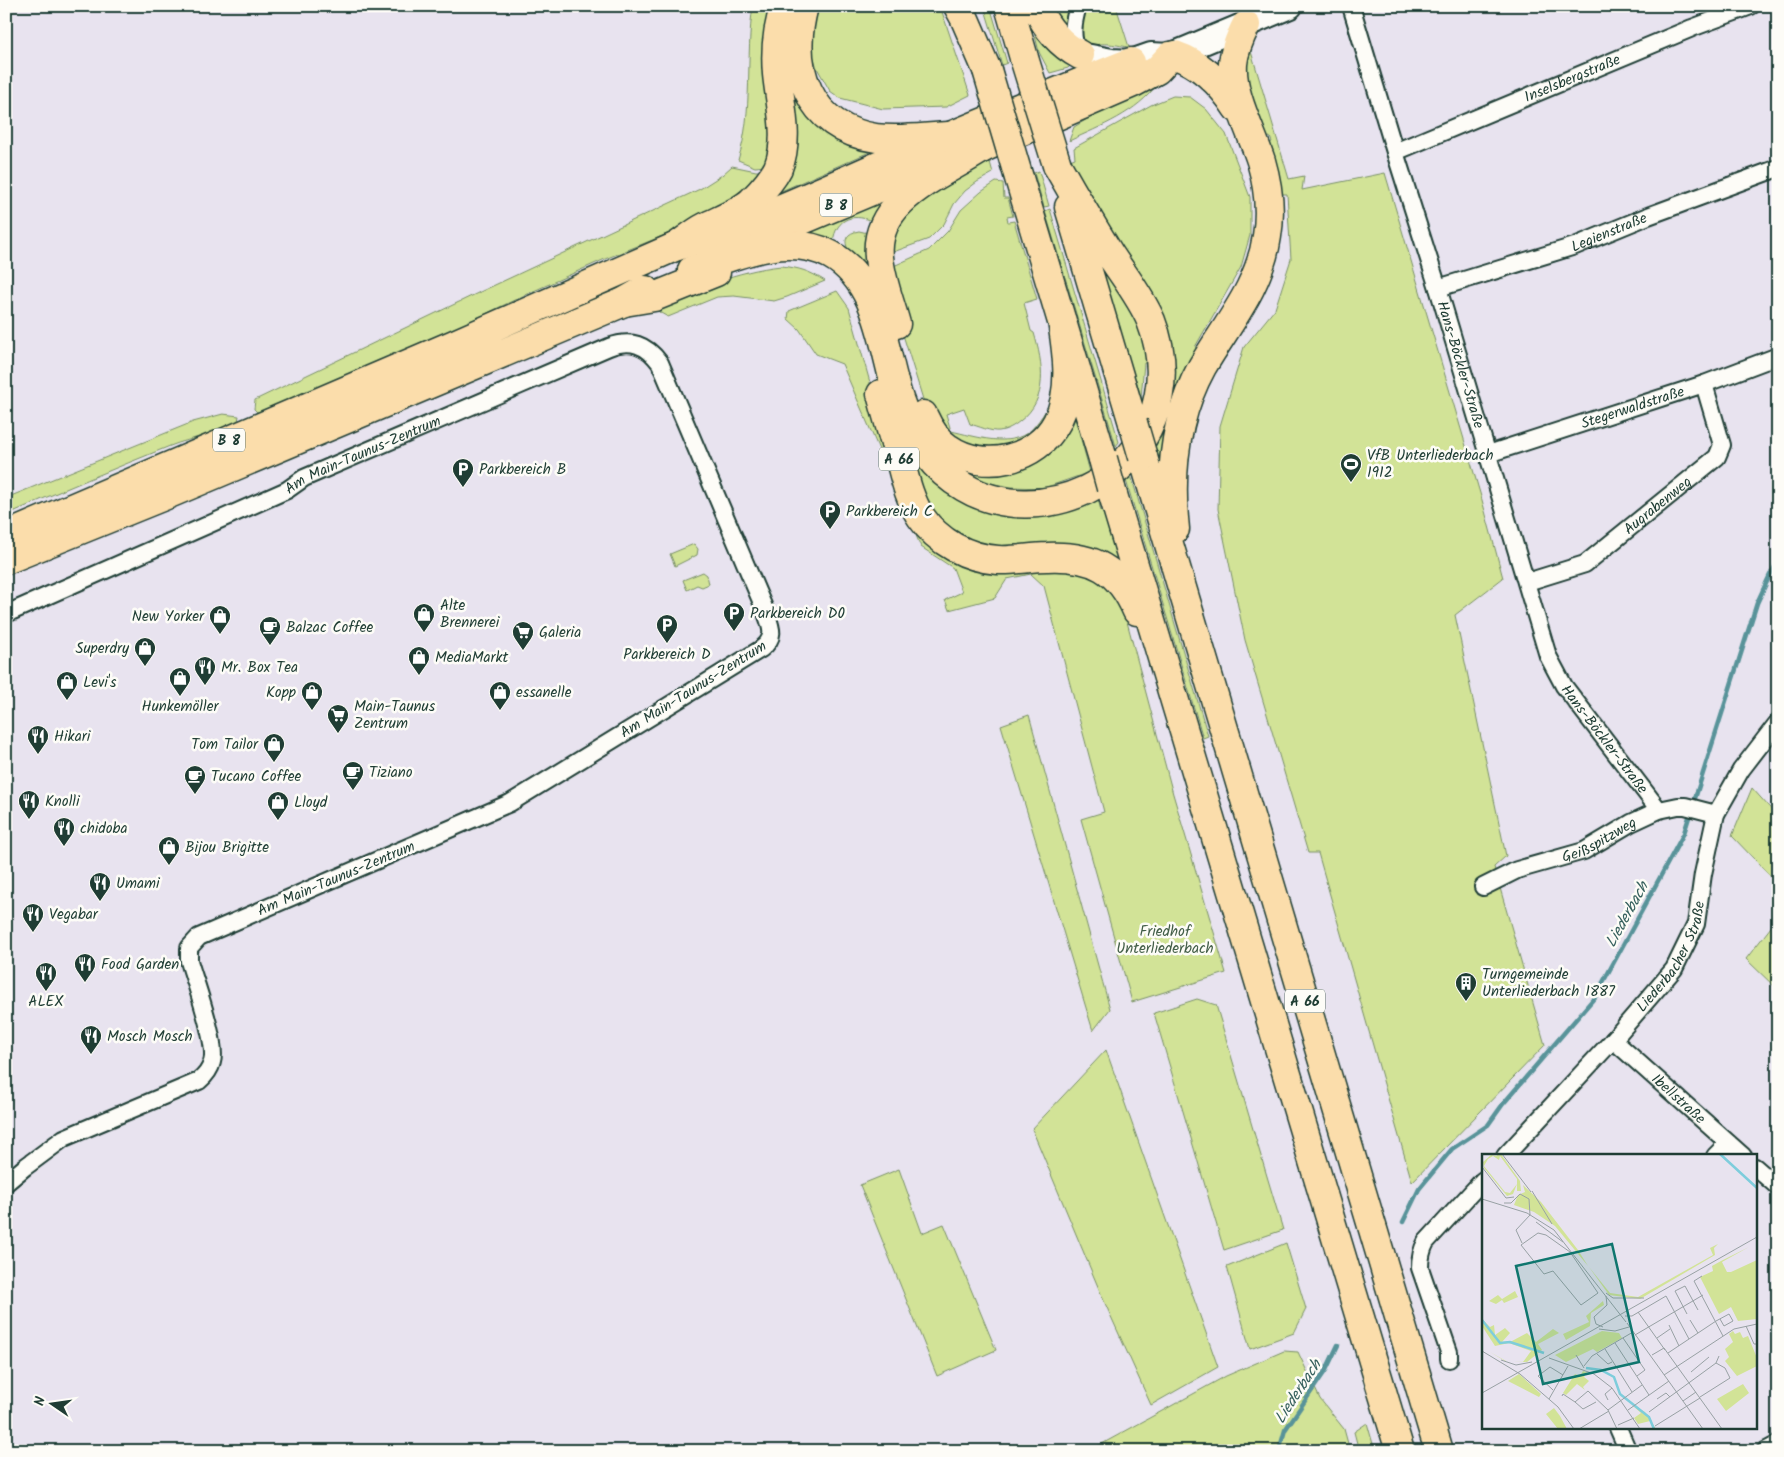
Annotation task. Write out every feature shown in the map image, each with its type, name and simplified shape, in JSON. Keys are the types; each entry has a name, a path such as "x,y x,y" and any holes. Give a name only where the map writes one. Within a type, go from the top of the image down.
{"highway":[{"path":"677,246 703,227 733,214 751,202 778,168 784,136 776,50 785,6"},
{"path":"804,6 800,26 799,46 801,65 806,86 815,104 829,119 842,128 876,138 896,139 949,136"},
{"path":"958,6 987,70"},
{"name":"A 66","path":"968,6 1400,1451"},
{"name":"A 66","path":"1009,6 1439,1451"},
{"path":"1036,6 1053,35 1066,48 1080,55"},
{"path":"1182,587 1174,526 1173,484 1180,423 1189,393 1201,369 1254,283 1264,256 1267,238 1269,205 1266,184 1261,162 1238,98 1232,66 1235,50 1246,25"},
{"path":"1173,56 1189,61 1211,76 1229,96 1248,126"},
{"name":"B 8","path":"6,560 169,494 624,302 651,286 692,270 717,256 745,244 964,152 982,148 1133,82 1156,70 1173,56"},
{"name":"B 8","path":"6,536 452,345 677,246 723,231 1131,62"},
{"path":"982,148 965,160 935,175 899,202 886,221 880,238 879,256 881,270 913,387 924,418 939,440 956,453 969,458 994,461 1018,456 1030,451 1041,442 1056,423 1065,399 1068,381 1062,321"},
{"name":"A 66","path":"692,270 751,251 787,245 810,247 832,256 857,277 868,296 875,312 900,400 917,438 934,462 961,485 985,496 1022,504 1059,500 1076,495 1108,478 1132,455 1143,440 1150,425 1159,393 1161,377 1158,347 1150,319 1056,165"},
{"name":"A 66","path":"624,302 654,297 724,269 762,261 778,259 801,260 829,276 849,296 862,326 904,476 920,516 935,534 949,545 969,554 999,560 1046,557 1077,559 1100,566 1113,574 1125,587 1133,601 1176,702"},
{"path":"1428,1415 1451,1451"}],"main road":[{"path":"1173,56 1290,6"},
{"path":"1080,55 1112,61 1131,62"},
{"name":"B 8","path":"1131,62 1151,55 1173,56"}],"street":[{"path":"1078,6 1073,24 1073,35 1074,46 1080,55"},
{"name":"Hans-Böckler-Straße","path":"1351,6 1548,656 1564,686 1659,810"},
{"name":"Inselsbergstraße","path":"1395,152 1692,28 1751,6"},
{"name":"Legienstraße","path":"1438,288 1575,246 1648,216 1778,168"},
{"name":"Am Main-Taunus-Zentrum","path":"6,614 287,490 304,478 609,347 633,343 642,346 655,356 665,373 765,610 772,632 769,643 761,649 510,803 199,937 189,948 189,961 213,1046 213,1061 209,1069 199,1080 52,1144 6,1183"},
{"name":"Stegerwaldstraße","path":"1488,454 1704,384 1778,356"},
{"name":"Augrabenweg","path":"1527,582 1584,564 1717,457 1722,445 1704,384"},
{"name":"Liederbacher Straße","path":"1507,1154 1613,1040 1674,969 1696,924 1703,874 1716,814 1741,770 1778,722"},
{"name":"Geißspitzweg","path":"1483,887 1517,870 1584,851 1631,823 1659,810 1678,806 1716,814"},
{"name":"Ibellstraße","path":"1613,1040 1741,1154"},
{"path":"1717,1154 1728,1143"},
{"path":"1756,1168 1778,1187"},
{"path":"1449,1359 1449,1352 1420,1268 1420,1258 1422,1250 1432,1236 1482,1181"},
{"path":"1619,1430 1628,1451"},
{"path":"1765,1451 1778,1444"}],"green space":[{"path":"753,6 775,6 773,126 766,166 755,167 738,160 743,141 748,103"},
{"path":"820,6 940,6 970,95 946,107 883,109 840,98 830,91 817,68 810,46 811,23"},
{"path":"984,6 990,6 1007,63 1002,65"},
{"path":"1043,6 1073,6 1068,40"},
{"path":"1083,6 1116,6 1129,47 1102,44 1087,49 1079,40"},
{"path":"1031,19 1075,61 1068,68 1050,73 1039,52"},
{"path":"1250,48 1289,179 1304,176 1302,190 1385,173 1482,500 1503,578 1455,615 1506,856 1494,867 1545,1045 1412,1182 1318,853 1308,853 1245,640 1218,509 1220,426 1244,347 1275,309 1291,259 1287,194 1281,194 1281,185 1277,185 1267,145 1272,142 1270,137 1264,139 1252,110 1243,53"},
{"path":"794,72 883,146 770,196 790,109"},
{"path":"1158,83 1140,103 1129,111 1069,141 1074,127 1102,110"},
{"path":"1173,96 1190,97 1206,109 1226,134 1250,197 1250,235 1241,267 1195,347 1199,350 1164,461 1159,468 1151,440 1168,386 1070,160 1075,158 1074,148 1151,105"},
{"path":"990,162 993,173 965,191 954,204 944,224 929,239 885,255 892,221 954,177"},
{"path":"732,166 766,171 750,193 690,225 605,259 404,353 262,413 254,409 255,400 700,189"},
{"path":"1039,171 1049,206 1044,207 1034,173"},
{"path":"996,182 1003,183 1004,198 1008,198 1013,216 1007,217 1008,222 1014,221 1037,299 1024,303 1040,357 1040,392 1029,412 1018,423 1008,429 988,430 970,424 964,408 946,414 951,431 992,440 1013,439 1023,436 1035,426 1060,388 1031,443 966,450 926,409 904,338 887,269 929,250 948,231 961,210 981,192"},
{"path":"893,195 876,223 861,218 848,219 838,227 833,242 795,235"},
{"path":"1050,209 1119,442 1116,446 1045,211"},
{"path":"859,231 868,233 873,263 860,267 849,252 846,241 851,233"},
{"path":"1097,254 1119,278 1154,362 1144,363 1141,398 1136,379 1132,380"},
{"path":"781,266 804,270 825,281 774,301 734,296 717,297 668,317 659,312 656,305 732,276"},
{"name":"Friedhof Unterliederbach","path":"837,291 849,308 891,457 923,532 1065,564 1114,587 1126,618 1173,794 1226,973 1132,1002 1081,819 1104,812 1044,586 1031,574 1007,579 995,598 949,610 945,600 962,592 953,568 921,547 842,364 816,354 799,329 788,319 789,311"},
{"path":"872,326 962,492 1098,499 1120,563 985,551 931,518"},
{"path":"1071,403 1090,472 1044,488 1011,487 990,483 989,486 959,472 911,410 912,406 986,467"},
{"path":"223,414 239,416 238,421 222,430 149,454 6,515 6,498 193,422"},
{"path":"1130,472 1208,736 1203,738 1125,477"},
{"path":"694,544 698,549 697,555 675,566 670,554"},
{"path":"703,572 707,575 709,584 702,587 697,585 687,590 683,580"},
{"path":"1029,715 1110,1009 1093,1031 1001,725"},
{"path":"1752,788 1778,817 1778,884 1732,836"},
{"path":"1778,918 1778,990 1746,959"},
{"path":"1197,999 1216,1005 1283,1230 1224,1250 1154,1013"},
{"path":"1106,1050 1218,1367 1151,1405 1104,1301 1032,1129"},
{"path":"899,1169 922,1233 944,1224 996,1350 937,1376 860,1185"},
{"path":"1286,1243 1306,1309 1294,1333 1250,1349 1227,1267"},
{"path":"1284,1351 1298,1352 1320,1399 1344,1429 1350,1451 1089,1451 1226,1376"},
{"path":"1367,1423 1375,1451 1359,1451 1354,1432"}],"waterway":[{"name":"Liederbach","path":"1403,1222 1419,1189 1452,1149 1488,1125 1503,1104 1595,997 1684,833 1757,603 1778,562"},
{"name":"Liederbach","path":"1279,1451 1285,1430 1326,1370 1338,1345"}],"place":[{"name":"VfB Unterliederbach 1912","path":"1351,483"},
{"name":"Parkbereich B","path":"463,488"},
{"name":"Parkbereich C","path":"830,530"},
{"name":"Parkbereich D0","path":"734,632"},
{"name":"Alte Brennerei","path":"424,633"},
{"name":"New Yorker","path":"220,635"},
{"name":"Parkbereich D","path":"667,644"},
{"name":"Balzac Coffee","path":"270,646"},
{"name":"Galeria","path":"523,651"},
{"name":"Superdry","path":"145,667"},
{"name":"MediaMarkt","path":"419,676"},
{"name":"Mr. Box Tea","path":"205,686"},
{"name":"Hunkemöller","path":"180,697"},
{"name":"Levi's","path":"67,701"},
{"name":"Kopp","path":"312,711"},
{"name":"essanelle","path":"500,711"},
{"name":"Main-Taunus Zentrum","path":"338,734"},
{"name":"Hikari","path":"38,755"},
{"name":"Tom Tailor","path":"274,763"},
{"name":"Tiziano","path":"353,791"},
{"name":"Tucano Coffee","path":"195,795"},
{"name":"Knolli","path":"29,820"},
{"name":"Lloyd","path":"278,821"},
{"name":"chidoba","path":"64,847"},
{"name":"Bijou Brigitte","path":"169,866"},
{"name":"Umami","path":"100,902"},
{"name":"Vegabar","path":"33,933"},
{"name":"Food Garden","path":"85,983"},
{"name":"ALEX","path":"46,992"},
{"name":"Turngemeinde Unterliederbach 1887","path":"1466,1002"},
{"name":"Mosch Mosch","path":"91,1055"}]}
